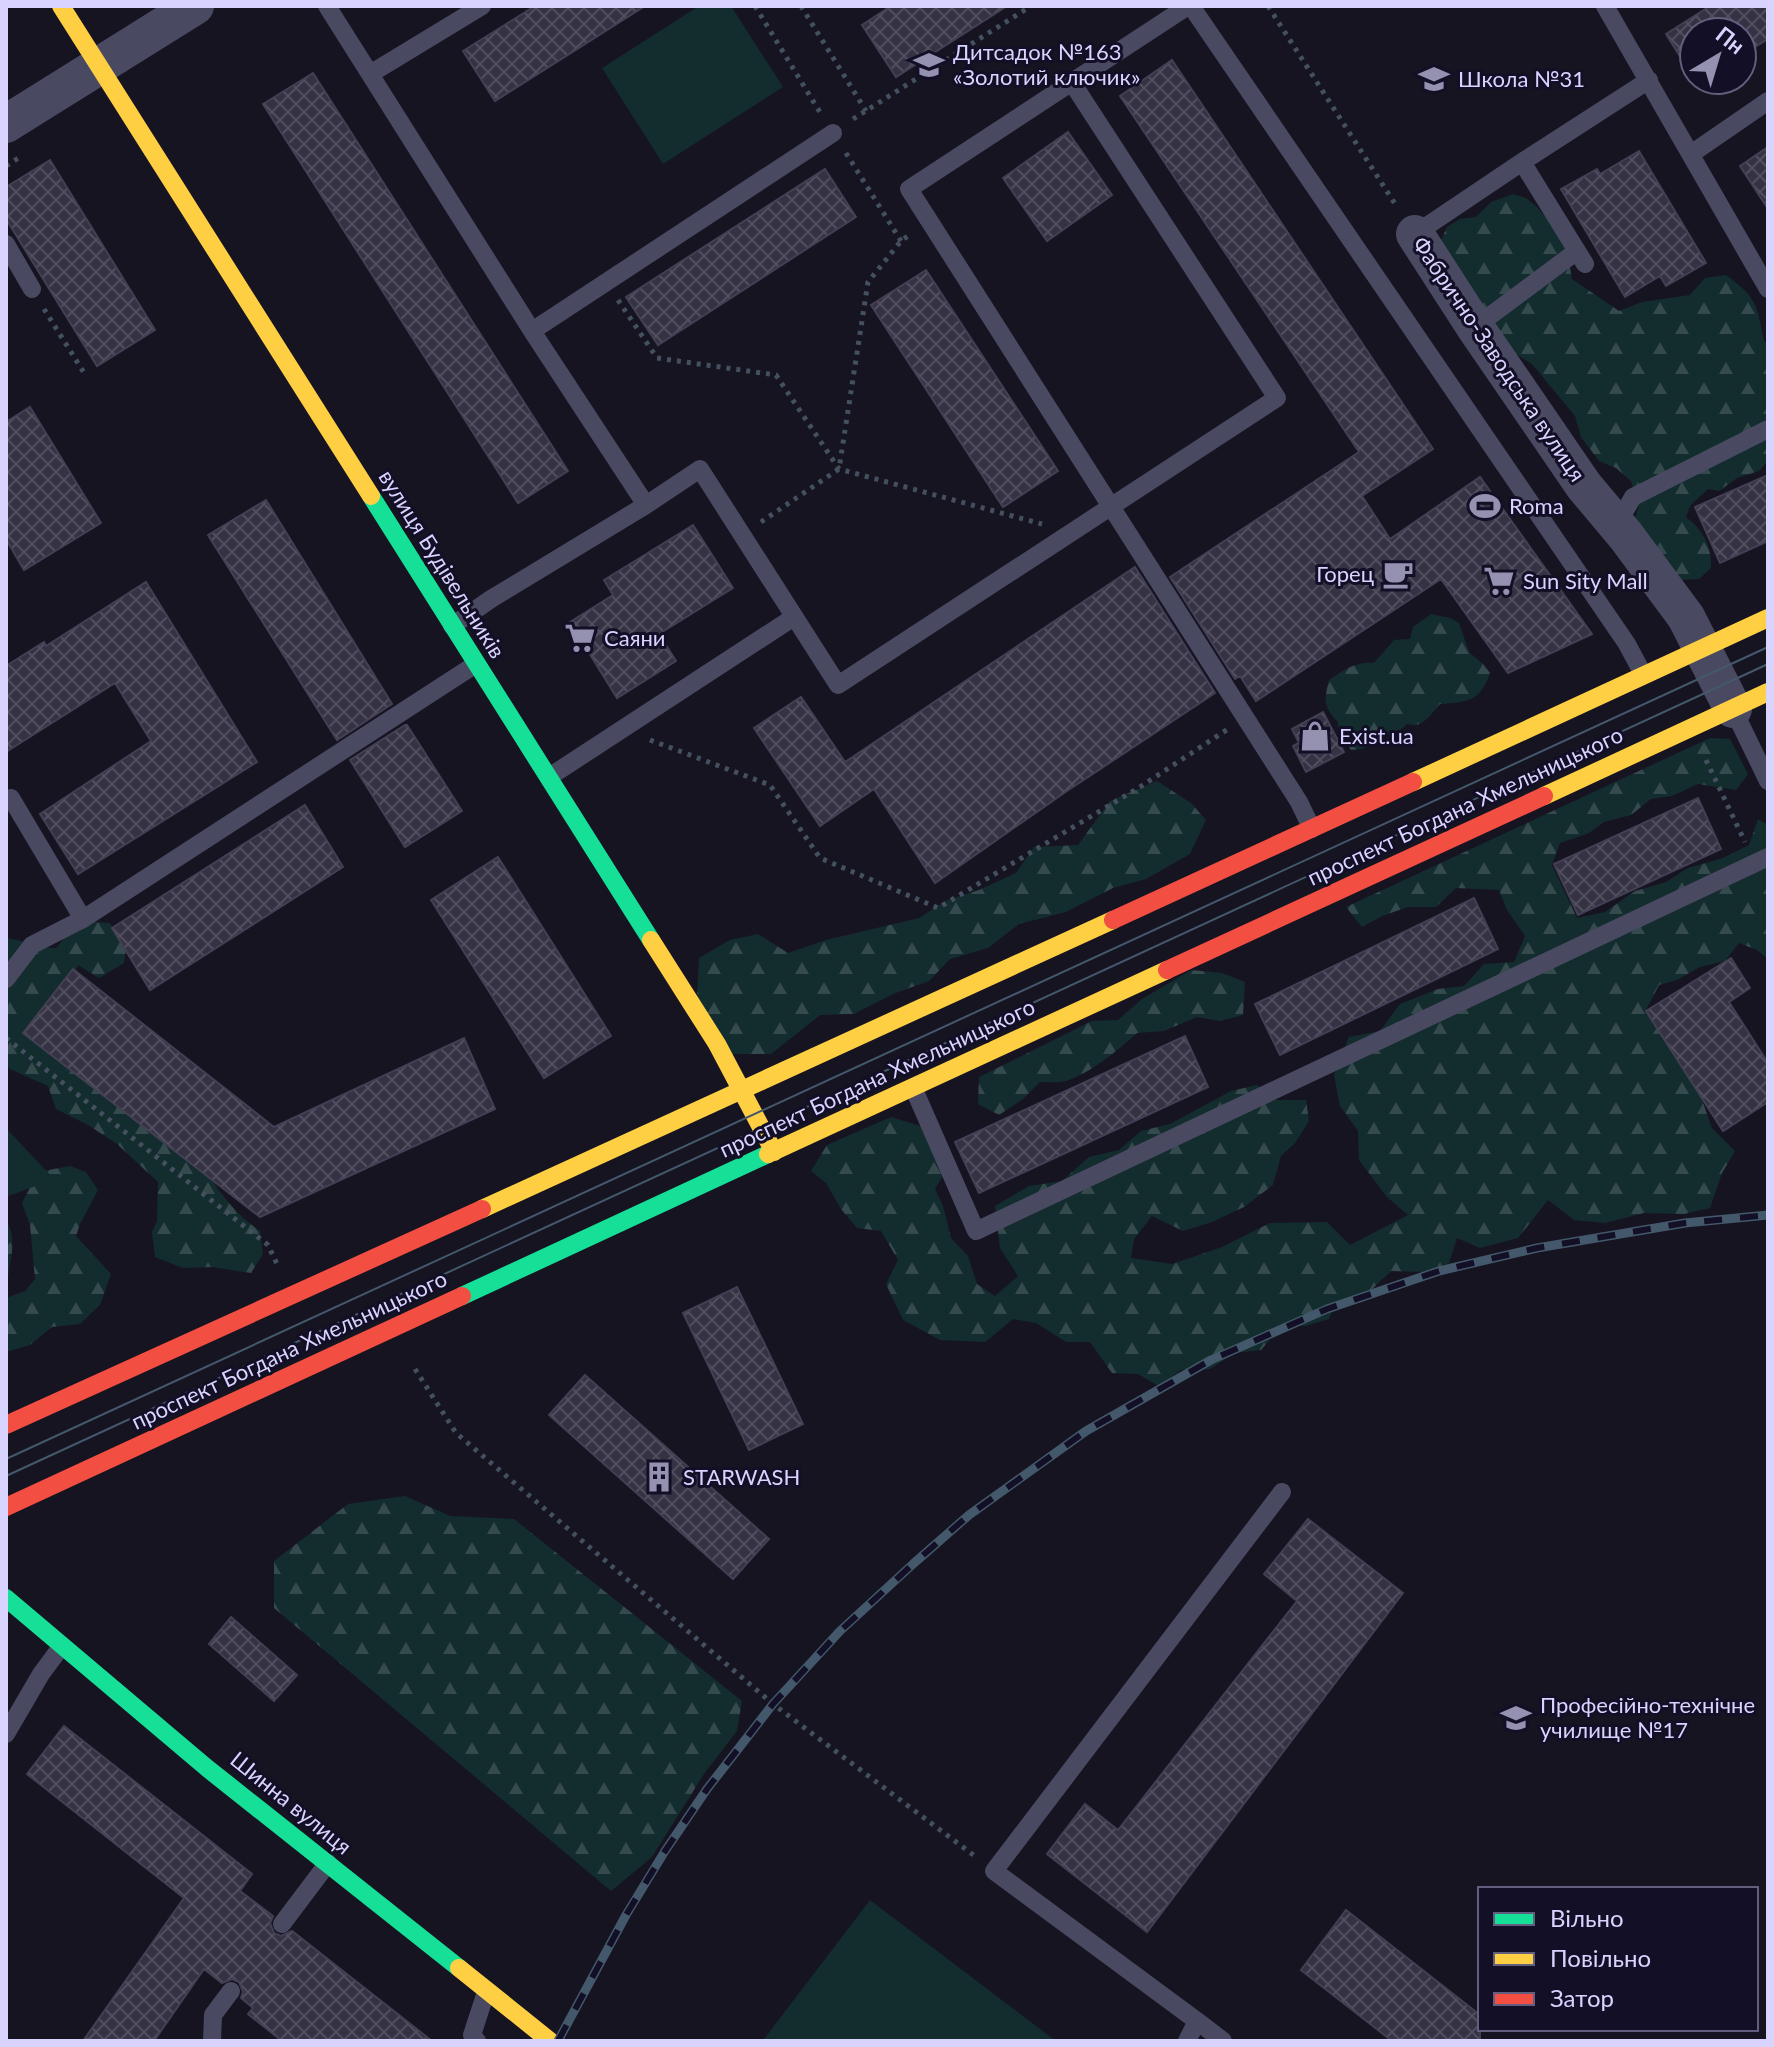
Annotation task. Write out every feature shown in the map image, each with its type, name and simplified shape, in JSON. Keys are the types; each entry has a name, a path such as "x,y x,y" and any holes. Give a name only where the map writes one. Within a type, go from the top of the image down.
{"main road":[{"name":"вулиця Будівельників","path":"61,6 717,1044 774,1152"},
{"name":"проспект Богдана Хмельницького","path":"6,1425 743,1091 1768,618"},
{"name":"проспект Богдана Хмельницького","path":"6,1507 1768,692"},
{"name":"Шинна вулиця","path":"6,1598 61,1647 550,2041"}],"street":[{"path":"6,124 99,66 172,12"},
{"name":"Фабрично-Заводська вулиця","path":"1415,234 1584,486 1626,536 1686,617 1733,709"}],"lane":[{"path":"327,6 646,505"},
{"path":"370,74 482,6"},
{"path":"1312,829 1299,802 909,189 1190,6 1627,644 1643,674"},
{"path":"1605,6 1768,289"},
{"path":"1415,234 1649,80"},
{"path":"452,626 700,469 838,685 1277,398 1071,81"},
{"path":"1691,154 1768,101"},
{"path":"532,331 833,133"},
{"path":"1475,327 1581,258 1522,162"},
{"path":"6,244 32,289"},
{"path":"1626,536 1623,514 1633,497 1768,429"},
{"path":"548,778 794,617"},
{"path":"6,979 32,945 83,919 476,664"},
{"path":"1733,709 1768,781"},
{"path":"11,798 83,919"},
{"path":"913,1087 976,1231 1761,860"},
{"path":"1223,2041 994,1871 1282,1492"},
{"path":"6,1734 41,1674 61,1647"},
{"path":"282,1924 328,1863"},
{"path":"477,2041 472,2035 486,1989"},
{"path":"212,2041 213,2015 231,1991"},
{"path":"1187,2041 1197,2021"}],"path":[{"path":"801,6 866,111 1031,6"},
{"name":"Фабрично-Заводська вулиця","path":"1268,6 1415,234"},
{"path":"742,535 839,469 868,282 901,241 930,221"},
{"path":"606,282 657,358 776,375 839,469 1072,532"},
{"path":"32,289 86,376"},
{"path":"623,730 770,785 820,858 938,908 1128,794 1246,718"},
{"path":"1704,756 1761,860"},
{"path":"6,1038 268,1245 293,1295"},
{"path":"415,1369 456,1433 773,1704 994,1871"}],"green space":[{"path":"699,6 731,6 783,87 663,164 602,68"},
{"path":"1513,194 1526,198 1548,220 1567,251 1572,279 1619,311 1642,302 1690,295 1705,278 1726,275 1754,303 1764,341 1768,345 1768,461 1759,471 1737,478 1719,491 1708,489 1690,506 1686,517 1705,539 1711,560 1711,568 1699,579 1681,580 1635,518 1639,506 1631,481 1616,468 1599,461 1581,437 1575,416 1532,364 1498,343 1437,249 1447,227 1460,219 1476,217 1491,202"},
{"path":"1431,614 1459,623 1469,652 1490,673 1482,690 1471,699 1440,704 1418,725 1407,724 1396,732 1381,735 1368,747 1351,750 1327,707 1329,680 1356,665 1374,663 1394,640 1410,639 1413,627"},
{"path":"1710,738 1730,739 1748,774 1736,790 1698,784 1672,796 1651,799 1631,815 1604,822 1589,833 1560,843 1552,865 1577,918 1605,912 1635,891 1666,882 1688,868 1723,858 1749,845 1758,819 1768,825 1768,959 1757,950 1739,943 1725,961 1700,967 1677,980 1659,985 1646,1010 1701,1097 1712,1128 1735,1151 1722,1173 1710,1208 1684,1214 1644,1213 1605,1223 1574,1220 1548,1200 1518,1238 1480,1248 1457,1238 1449,1263 1423,1272 1391,1271 1367,1294 1336,1302 1329,1319 1305,1326 1283,1325 1261,1350 1235,1353 1210,1369 1181,1370 1159,1386 1138,1374 1112,1373 1090,1342 1066,1342 1036,1323 1013,1319 985,1342 940,1340 903,1320 886,1284 898,1260 881,1231 857,1228 826,1183 811,1171 827,1145 891,1117 920,1126 943,1142 950,1163 935,1189 951,1238 968,1256 977,1284 995,1296 1018,1276 1000,1248 995,1206 1029,1186 1062,1181 1089,1157 1119,1150 1141,1131 1170,1124 1231,1091 1257,1085 1276,1100 1306,1100 1309,1121 1295,1143 1281,1156 1273,1185 1244,1207 1183,1231 1152,1216 1134,1239 1131,1258 1172,1264 1222,1247 1270,1223 1327,1222 1350,1245 1408,1215 1387,1197 1359,1160 1358,1131 1340,1106 1334,1075 1349,1037 1380,1031 1400,1004 1438,989 1464,986 1484,964 1514,962 1525,936 1507,910 1499,890 1456,888 1436,907 1408,907 1362,927 1346,907"},
{"path":"1157,781 1191,803 1206,820 1190,854 1146,879 1113,888 1066,912 1019,924 988,948 950,959 929,981 893,994 854,1014 820,1015 771,1054 732,1054 697,998 699,958 730,940 758,934 788,953 826,940 919,918 947,900 1016,873 1034,847 1078,845 1110,801"},
{"path":"84,921 110,923 126,950 124,963 99,978 78,965 69,990 200,1159 226,1199 260,1231 263,1254 251,1273 212,1267 183,1268 155,1257 152,1232 157,1221 158,1182 117,1144 56,1109 48,1086 10,1069 6,1064 6,938 56,948"},
{"path":"1191,970 1222,973 1245,982 1243,1015 1220,1021 1197,1017 1164,1031 1137,1033 1104,1060 1075,1078 1063,1082 1040,1082 1023,1099 999,1115 978,1104 979,1077 1092,1021 1118,1020 1142,999"},
{"path":"6,1128 54,1179 6,1197"},
{"path":"70,1166 86,1172 98,1190 76,1236 111,1274 100,1305 80,1324 52,1327 30,1345 6,1352 6,1298 25,1291 35,1279 30,1225 22,1203 38,1172"},
{"path":"6,1221 12,1240 8,1276 6,1276"},
{"path":"405,1496 450,1516 514,1519 742,1701 737,1731 704,1774 652,1857 611,1891 274,1608 274,1561 348,1504"},
{"path":"870,1900 1056,2041 764,2039"}],"building":[{"path":"535,6 645,6 495,101 463,51"},
{"path":"891,6 1007,6 896,77 862,25"},
{"path":"1710,6 1768,6 1768,39 1758,45 1758,16 1694,16"},
{"path":"1678,26 1678,53 1666,34"},
{"path":"1172,60 1433,449 1362,496 1390,539 1480,477 1592,634 1508,673 1441,579 1256,701 1240,676 1235,679 1170,577 1359,452 1120,96"},
{"path":"313,73 568,471 518,503 263,104"},
{"path":"1068,132 1112,195 1047,241 1003,178"},
{"path":"1768,147 1768,209 1740,166"},
{"path":"1639,151 1706,263 1666,286 1660,276 1625,297 1561,189 1597,169 1600,174"},
{"path":"50,160 155,330 97,366 6,219 6,187"},
{"path":"825,169 856,217 658,345 626,297"},
{"path":"926,270 1058,471 1003,507 871,305"},
{"path":"30,407 101,523 24,570 6,539 6,422"},
{"path":"1768,475 1768,541 1720,563 1695,507"},
{"path":"266,500 392,704 337,740 208,535"},
{"path":"693,525 733,588 659,634 676,661 617,698 570,622 613,595 604,580"},
{"path":"1135,567 1215,693 935,883 874,789 820,826 754,728 801,697 845,762"},
{"path":"146,582 257,762 78,874 40,814 151,741 115,683 6,752 6,666 44,642 46,646"},
{"name":"Exist.ua","path":"1323,712 1344,752 1306,772 1293,746 1299,743 1292,729"},
{"path":"405,725 462,811 405,847 350,760"},
{"path":"1698,798 1721,849 1578,915 1554,864"},
{"path":"305,805 343,867 150,990 112,928"},
{"path":"498,857 611,1036 544,1078 431,900"},
{"path":"1474,898 1498,949 1280,1055 1255,1004"},
{"path":"1731,958 1750,988 1729,1002 1768,1063 1768,1102 1723,1131 1646,1011"},
{"path":"73,969 274,1127 464,1038 495,1109 260,1217 23,1033"},
{"path":"1185,1036 1208,1087 979,1193 955,1142"},
{"path":"737,1287 803,1424 749,1450 683,1313"},
{"name":"STARWASH","path":"585,1375 769,1539 733,1579 549,1415"},
{"path":"1308,1519 1403,1593 1147,1932 1047,1854 1085,1804 1118,1830 1297,1601 1264,1574"},
{"path":"231,1617 297,1675 274,1701 209,1644"},
{"path":"64,1726 252,1874 240,1891 273,1916 270,1923 274,1933 281,1936 292,1931 432,2041 282,2041 248,2014 253,2008 241,1998 243,1992 239,1982 232,1979 222,1983 204,1969 154,2041 83,2041 184,1898 27,1774"},
{"path":"1346,1910 1478,2013 1480,2041 1392,2041 1301,1970"}],"tram line":[{"path":"6,1459 1768,647"},
{"path":"6,1476 1768,664"}],"railway":[{"path":"558,2041 626,1915 665,1851 707,1789 773,1704 840,1631 969,1515 1086,1431 1211,1360 1327,1309 1439,1271 1537,1248 1685,1223 1768,1215"}],"traffic: fast":[{"path":"371,496 651,940"},
{"path":"462,1296 768,1154"},
{"path":"6,1598 207,1768 459,1968"}],"traffic: slow":[{"path":"61,6 371,496"},
{"path":"1413,782 1768,618"},
{"path":"1544,796 1768,692"},
{"path":"482,1209 1113,920"},
{"path":"651,940 717,1044 774,1152"},
{"path":"768,1154 1167,970"},
{"path":"459,1968 550,2041"}],"traffic: jam":[{"path":"1113,920 1413,782"},
{"path":"1167,970 1544,796"},
{"path":"6,1425 482,1209"},
{"path":"6,1507 462,1296"}],"place":[{"name":"Дитсадок №163 «Золотий ключик»","path":"929,65"},
{"name":"Школа №31","path":"1434,79"},
{"name":"Roma","path":"1485,506"},
{"name":"Горец","path":"1398,574"},
{"name":"Sun Sity Mall","path":"1499,581"},
{"name":"Саяни","path":"580,638"},
{"name":"Exist.ua","path":"1315,736"},
{"name":"STARWASH","path":"659,1477"},
{"name":"Професійно-технічне училище №17","path":"1516,1718"}]}
